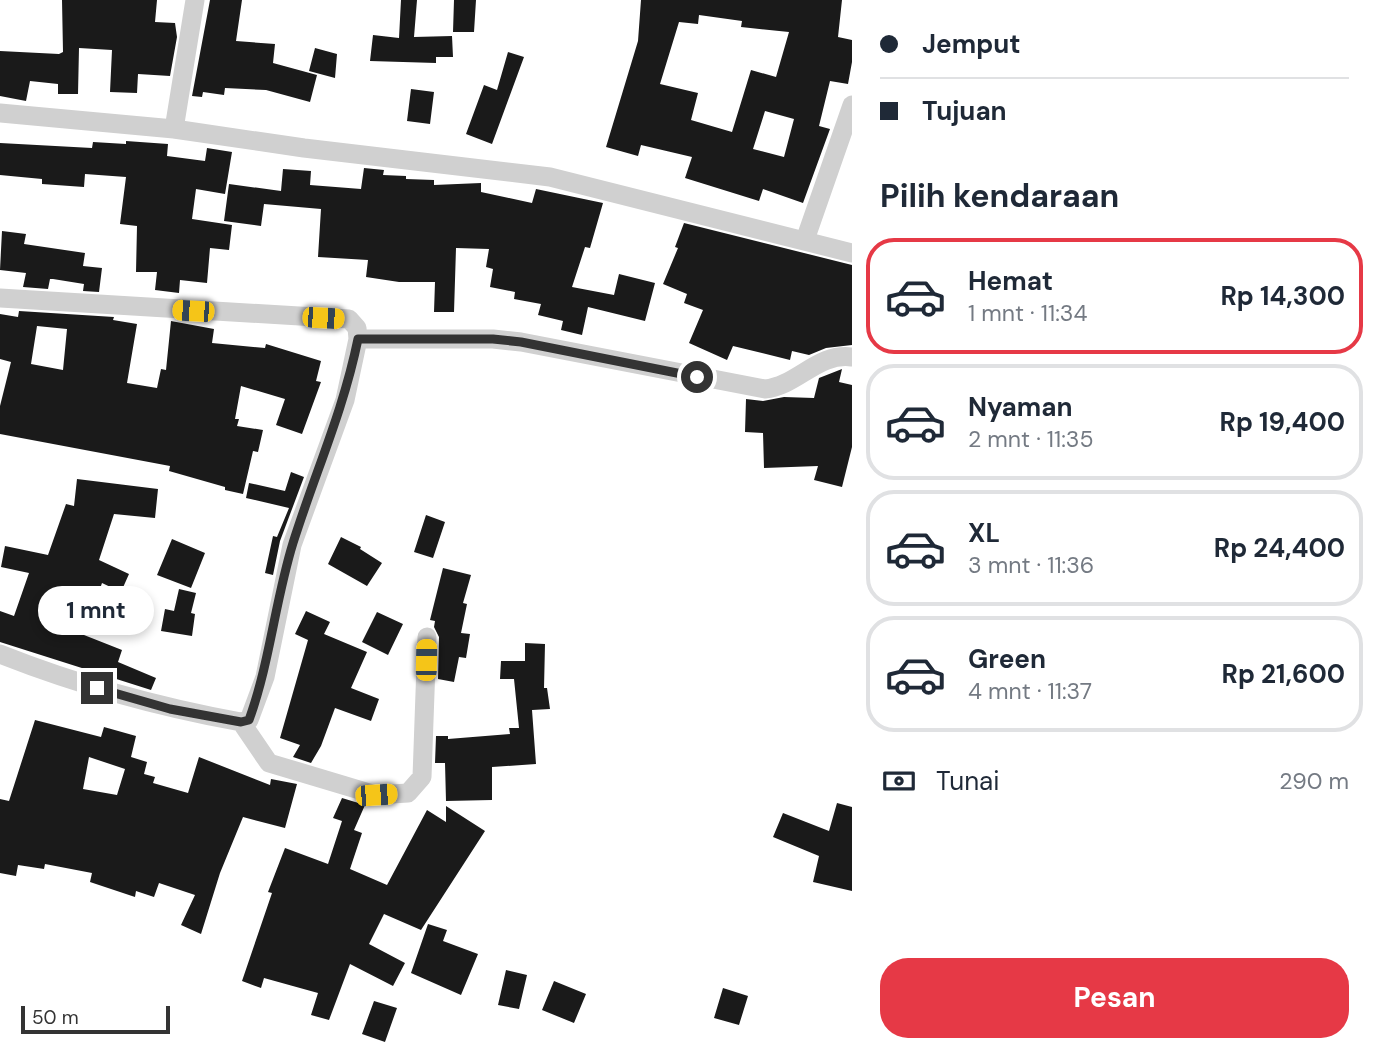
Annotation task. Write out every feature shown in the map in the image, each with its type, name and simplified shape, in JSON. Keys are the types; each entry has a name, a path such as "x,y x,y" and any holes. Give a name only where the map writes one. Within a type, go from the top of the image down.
{"street":[{"path":"174,129 195,0"},
{"path":"805,240 852,105"},
{"path":"0,113 174,129 304,148 551,177 852,253"},
{"path":"0,298 349,319 357,328 358,339 345,400 292,545 265,677 249,720 241,722 170,709 49,673 0,654"},
{"path":"358,339 493,339 521,342 765,388 788,383 832,357 852,357"},
{"path":"241,722 269,763 376,795 408,793 422,777 427,638"}],"building":[{"path":"62,0 157,0 155,22 175,23 177,37 170,76 138,74 137,93 110,92 112,50 79,48 78,94 58,94 58,84 30,81 26,101 0,96 0,51 63,52"},
{"path":"210,0 242,0 236,41 275,44 273,63 317,75 310,102 266,90 225,88 224,95 203,92 202,97 192,96"},
{"path":"401,0 417,0 414,37 452,36 453,57 436,57 436,63 370,61 373,35 399,38"},
{"path":"454,0 476,0 474,32 453,32"},
{"path":"641,0 842,0 838,37 852,40 848,84 830,81 819,126 830,129 803,203 763,189 759,201 685,178 692,157 641,145 638,156 606,147 638,41","holes":["699,15 742,21 741,27 789,32 776,77 751,70 732,132 691,120 698,93 660,84 679,22 698,24","765,111 794,119 784,157 753,149"]},
{"path":"315,48 337,54 335,78 309,71"},
{"path":"508,52 524,57 492,144 466,134 484,85 497,90"},
{"path":"411,89 434,92 430,124 407,121"},
{"path":"126,141 168,144 167,156 205,161 207,148 232,152 225,194 196,189 192,219 232,225 229,250 210,248 207,283 180,280 179,293 155,290 157,272 136,272 137,226 120,224 126,177 85,174 84,187 42,184 42,179 0,175 0,143 92,148 93,142 126,144"},
{"path":"364,168 384,170 383,175 406,176 406,179 434,180 434,185 481,183 481,192 532,203 536,189 603,203 590,248 585,247 572,287 614,295 619,274 655,283 645,321 588,307 582,335 561,330 563,321 538,315 541,304 514,299 515,292 490,287 493,269 486,267 489,249 456,248 454,312 434,312 435,282 399,282 366,277 368,260 318,257 321,209 264,204 261,226 224,221 229,184 281,191 283,169 311,171 310,185 361,189"},
{"path":"684,223 852,265 852,345 826,348 809,355 792,351 790,360 733,346 727,360 689,343 703,310 684,303 687,294 663,284 678,248 675,247"},
{"path":"2,231 26,234 24,244 85,253 83,266 102,268 99,292 83,291 84,284 53,279 50,279 48,289 23,287 26,273 0,270"},
{"path":"19,311 114,317 113,320 137,324 127,383 157,388 161,369 166,370 171,321 214,329 212,343 265,348 266,344 321,361 316,381 321,382 302,434 276,425 285,399 241,386 235,419 239,419 237,426 263,430 258,452 253,451 243,494 169,471 170,466 0,434 0,406 11,362 0,359 0,314 18,317","holes":["37,326 67,329 63,370 31,364"]},
{"path":"842,369 839,382 852,385 852,447 842,487 814,480 818,466 764,468 763,433 745,432 746,399 763,401 784,397 814,398 819,378"},
{"path":"291,472 304,477 280,541 273,575 265,573 273,536 277,537 289,508 246,498 249,483 285,491"},
{"path":"77,479 158,489 155,518 114,514 99,560 129,574 121,592 102,583 84,635 122,650 118,662 156,678 151,690 0,642 0,611 14,616 29,573 1,567 5,546 48,555 66,504 74,506"},
{"path":"426,515 445,522 433,558 414,552"},
{"path":"341,537 361,547 360,549 382,563 367,586 328,564"},
{"path":"172,539 205,553 191,588 157,575"},
{"path":"443,568 471,575 463,603 467,604 461,633 470,634 466,658 459,657 454,682 438,679 439,637 434,627 435,621 430,620"},
{"path":"179,589 196,593 191,613 195,614 192,636 161,631 165,609 174,611"},
{"path":"306,611 330,622 324,634 367,652 351,688 379,699 371,721 335,708 321,746 311,763 293,757 300,745 280,738 308,640 295,634"},
{"path":"377,612 403,624 388,655 362,642"},
{"path":"525,643 545,644 544,688 547,688 550,709 532,710 536,764 492,767 492,800 446,801 445,763 435,763 436,736 448,736 448,739 510,734 509,728 519,728 514,679 500,679 501,661 525,661"},
{"path":"35,720 101,737 104,727 136,736 131,757 147,762 144,774 155,777 153,783 188,793 199,757 270,785 271,779 297,784 285,828 243,817 220,873 201,934 181,925 195,895 159,883 154,897 136,891 135,897 90,882 92,873 45,864 44,869 18,865 16,876 0,873 0,799 9,801","holes":["89,757 125,769 117,795 83,789"]},
{"path":"342,798 365,805 354,830 362,833 350,869 387,885 427,810 446,822 446,806 485,831 421,930 384,914 369,944 405,963 393,986 350,964 329,1020 311,1015 318,993 264,978 261,988 242,981 272,893 268,892 285,848 328,864 342,821 333,818"},
{"path":"837,803 852,807 852,891 813,882 819,856 773,837 783,813 829,831"},
{"path":"428,924 447,930 443,941 478,954 461,995 411,973"},
{"path":"506,970 527,975 519,1009 498,1005"},
{"path":"554,981 586,994 574,1023 542,1010"},
{"path":"723,988 748,996 739,1025 714,1018"},
{"path":"374,1001 397,1008 385,1042 362,1034"}],"route":[{"path":"97,688 170,709 241,722 249,720 265,677 292,545 345,400 358,339 493,339 521,342 697,377"}]}
